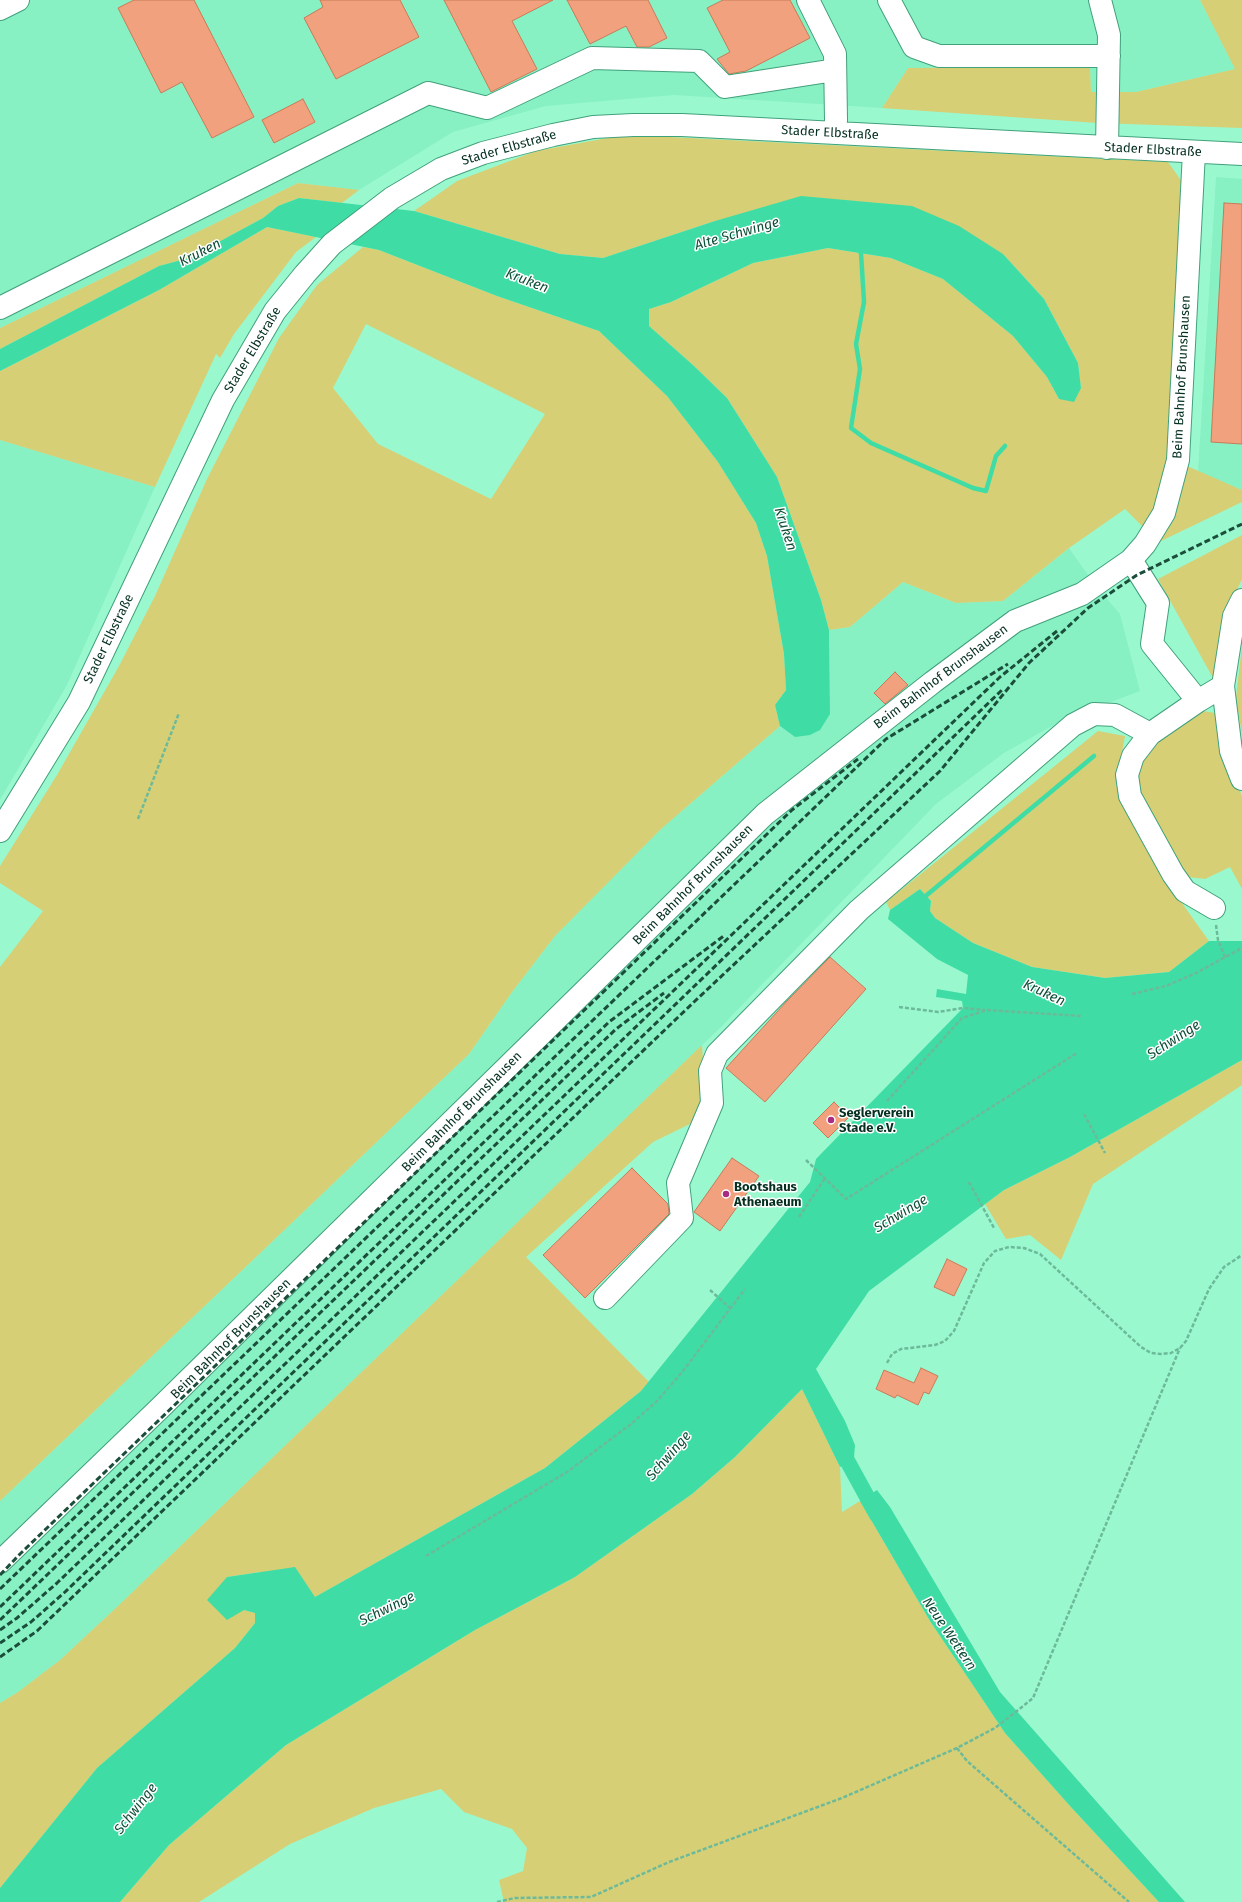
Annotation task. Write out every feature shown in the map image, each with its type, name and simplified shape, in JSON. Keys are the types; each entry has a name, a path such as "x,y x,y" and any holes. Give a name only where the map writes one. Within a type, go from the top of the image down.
{"street":[{"path":"0,9 18,0"},
{"path":"808,0 835,54 835,133"},
{"path":"889,0 914,47 939,56 1109,56"},
{"path":"1100,0 1108,35 1109,56 1107,148"},
{"path":"0,308 428,93 487,108 592,58 699,61 725,87 835,70"},
{"name":"Stader Elbstraße","path":"0,831 8,804 79,702 223,400 275,311 332,244 392,198 441,170 483,153 553,135 593,127 633,125 682,125 1242,154"},
{"name":"Beim Bahnhof Brunshausen","path":"0,1562 160,1408 764,814 933,682 1015,621 1082,594 1131,560 1145,544 1164,513 1178,460 1194,152"},
{"path":"1131,560 1158,603 1152,644 1198,701"},
{"path":"1242,600 1234,616 1223,686 1231,751 1242,779"},
{"path":"1214,908 1185,891 1173,874 1130,796 1127,776 1133,756 1150,734 1198,701 1223,686"},
{"path":"605,1298 682,1218 678,1183 712,1103 710,1071 717,1054 858,910 1073,725 1094,714 1115,715 1150,734"}],"path":[{"path":"138,819 179,712"},
{"path":"1218,940 1225,957"},
{"path":"1132,994 1166,986 1242,948"},
{"path":"899,1007 938,1012 963,1008 1081,1016"},
{"path":"887,1101 962,1018 987,1010"},
{"path":"806,1160 846,1199 1077,1053"},
{"path":"1084,1114 1105,1153"},
{"path":"799,1217 825,1178"},
{"path":"969,1182 994,1228"},
{"path":"887,1363 892,1354 901,1349 935,1345 946,1341 954,1331 984,1263 995,1251 1009,1246 1024,1248 1040,1254 1142,1347 1151,1353 1171,1353 1180,1348"},
{"path":"497,1902 515,1898 591,1897 669,1862 842,1798 957,1748 995,1728 1033,1698 1180,1348 1186,1341 1209,1289 1224,1267 1242,1255"},
{"path":"426,1556 567,1472 631,1424 657,1401 678,1377 745,1289"},
{"path":"710,1290 731,1309"},
{"path":"957,1748 967,1761 1129,1902"}],"shaded area":[{"path":"0,0 1200,0 1236,69 1136,92 1091,92 1090,67 908,68 882,108 674,95 546,106 453,132 359,190 298,183 0,328"},
{"path":"1200,0 1242,0 1242,128 1098,123 882,108 908,68 1090,67 1091,92 1136,92 1235,69"},
{"path":"613,137 669,137 1168,162 1185,186 1170,467 1160,505 1145,529 1125,509 1069,548 1003,601 956,603 903,582 850,627 829,630 821,600 777,477 727,398 649,326 649,309 671,302 753,263 828,248 891,258 943,279 1013,336 1047,377 1059,399 1081,388 1078,363 1044,299 1003,254 715,221 603,258 560,254 414,211 457,181 536,151"},
{"path":"1216,177 1242,179 1242,490 1198,472"},
{"path":"298,183 359,190 342,203 299,198 278,206 263,218 189,258 159,266 0,349 0,328"},
{"path":"267,227 316,237 296,252 234,334 220,358 216,354 155,487 0,440 0,371 159,290"},
{"path":"363,247 379,250 497,296 599,331 667,396 718,462 756,523 767,556 784,654 786,690 775,705 780,726 661,829 555,936 512,992 469,1054 0,1501 0,967 43,911 0,883 0,866 57,775 119,666 155,596 207,479 279,338 317,285","holes":["366,324 545,414 491,499 378,444 333,388"]},
{"path":"0,440 155,487 67,685 0,800"},
{"path":"1187,466 1242,490 1242,502 1159,542 1172,518"},
{"path":"1242,535 1242,579 1230,605 1213,678 1158,579"},
{"path":"1069,548 1095,585 1120,614 1140,691 1061,721 1004,753 936,804 721,1027 119,1605 60,1660 18,1692 0,1703 0,1501 469,1054 512,992 555,936 661,829 780,726 795,737 830,714 829,630 850,627 903,582 956,603 1003,601"},
{"path":"1242,646 1242,735 1236,697"},
{"path":"1197,710 1215,713 1222,730 1242,797 1242,889 1230,867 1205,879 1188,877 1138,789 1135,772 1145,750"},
{"path":"1098,731 1125,736 1116,785 1184,906 1209,941 1169,972 1105,978 1032,967 973,943 935,918 930,911 931,901 920,889 890,910 886,902"},
{"path":"702,1045 705,1094 696,1121 653,1142 526,1257 649,1382 641,1391 545,1468 315,1597 260,1572 227,1577 244,1610 255,1613 255,1623 235,1648 97,1768 0,1888 0,1703 18,1692 60,1660 119,1605"},
{"path":"1242,1060 1242,1085 1093,1184 1061,1260 1030,1235 1006,1239 985,1204 1004,1190 1070,1157"},
{"path":"802,1389 840,1467 842,1512 860,1501 930,1621 1005,1733 1159,1902 504,1902 499,1880 523,1871 527,1848 512,1829 464,1812 441,1789 374,1808 290,1844 199,1902 120,1902 169,1845 286,1745 475,1630 575,1577 692,1494 735,1457"}],"water":[{"path":"801,196 912,206 959,226 1003,254 1044,299 1078,363 1081,388 1074,402 1059,399 1047,377 1013,336 943,279 891,258 828,248 753,263 671,302 649,309 649,326 727,398 777,477 821,600 829,630 830,714 820,730 810,735 795,737 780,726 775,705 786,690 784,654 767,556 756,523 718,462 667,396 599,331 497,296 379,250 267,227 159,290 0,371 0,349 159,266 189,258 263,218 278,206 299,198 414,211 560,254 603,258 715,221"},
{"path":"920,889 931,901 930,911 935,918 973,943 1032,967 1105,978 1169,972 1209,941 1242,941 1242,1060 1070,1157 1004,1190 869,1291 816,1369 845,1421 855,1445 854,1458 840,1467 802,1389 735,1457 692,1494 575,1577 475,1630 286,1745 169,1845 120,1902 0,1902 0,1888 97,1768 235,1648 255,1623 255,1613 244,1610 227,1620 207,1600 227,1577 295,1567 315,1597 545,1468 641,1391 810,1182 816,1159 963,1008 962,1001 936,997 937,989 966,994 968,975 937,959 888,919 890,910"},
{"path":"877,1490 890,1507 1000,1692 1185,1902 1159,1902 1005,1733 930,1621 860,1501"}],"building":[{"path":"134,0 194,0 254,117 212,138 182,82 161,93 118,8"},
{"path":"320,0 400,0 419,37 336,79 304,18 323,7"},
{"path":"444,0 553,0 512,21 537,69 491,92"},
{"path":"567,0 648,0 667,38 649,47 637,47 626,26 590,44"},
{"path":"723,0 790,0 810,38 746,71 729,74 717,59 730,52 707,8"},
{"path":"303,99 315,122 274,143 262,120"},
{"path":"1224,203 1242,204 1242,444 1211,442"},
{"path":"895,672 908,685 885,704 874,693"},
{"path":"830,957 866,989 765,1102 726,1068 787,1001"},
{"name":"Seglerverein Stade e.V.","path":"834,1102 849,1117 828,1138 813,1123"},
{"name":"Bootshaus Athenaeum","path":"732,1158 759,1176 720,1231 694,1212"},
{"path":"632,1168 668,1204 669,1214 585,1298 543,1255"},
{"path":"947,1259 967,1269 954,1296 934,1287"},
{"path":"921,1368 938,1376 929,1394 924,1392 918,1405 897,1395 895,1398 876,1389 884,1370 914,1383"}],"waterway":[{"path":"857,248 861,253 864,302 856,344 860,369 851,428 871,443 973,488 986,491 996,456 1005,446"},
{"path":"922,899 1094,756"},
{"name":"Neue Wettern","path":"838,1444 877,1515"}],"railway":[{"path":"0,1657 37,1631 695,1001 940,771 1029,663 1088,608 1137,575 1242,524"},
{"path":"0,1630 17,1618 57,1583 1000,677 1057,631"},
{"path":"0,1589 886,739 1008,664"},
{"path":"0,1643 31,1622 65,1592 1002,690"},
{"path":"0,1575 20,1554 792,810 858,759"},
{"path":"0,1607 609,1022 725,935"},
{"path":"0,1620 616,1029 664,993"}],"place":[{"name":"Seglerverein Stade e.V.","path":"831,1120"},
{"name":"Bootshaus Athenaeum","path":"726,1194"}],"water label":[{"name":"Alte Schwinge","path":"737,234"},
{"name":"Kruken","path":"200,253"},
{"name":"Kruken","path":"527,281"},
{"name":"Kruken","path":"785,529"},
{"name":"Kruken","path":"1044,993"},
{"name":"Schwinge","path":"1174,1040"},
{"name":"Schwinge","path":"901,1214"},
{"name":"Schwinge","path":"669,1456"},
{"name":"Schwinge","path":"387,1609"},
{"name":"Schwinge","path":"136,1809"}]}
